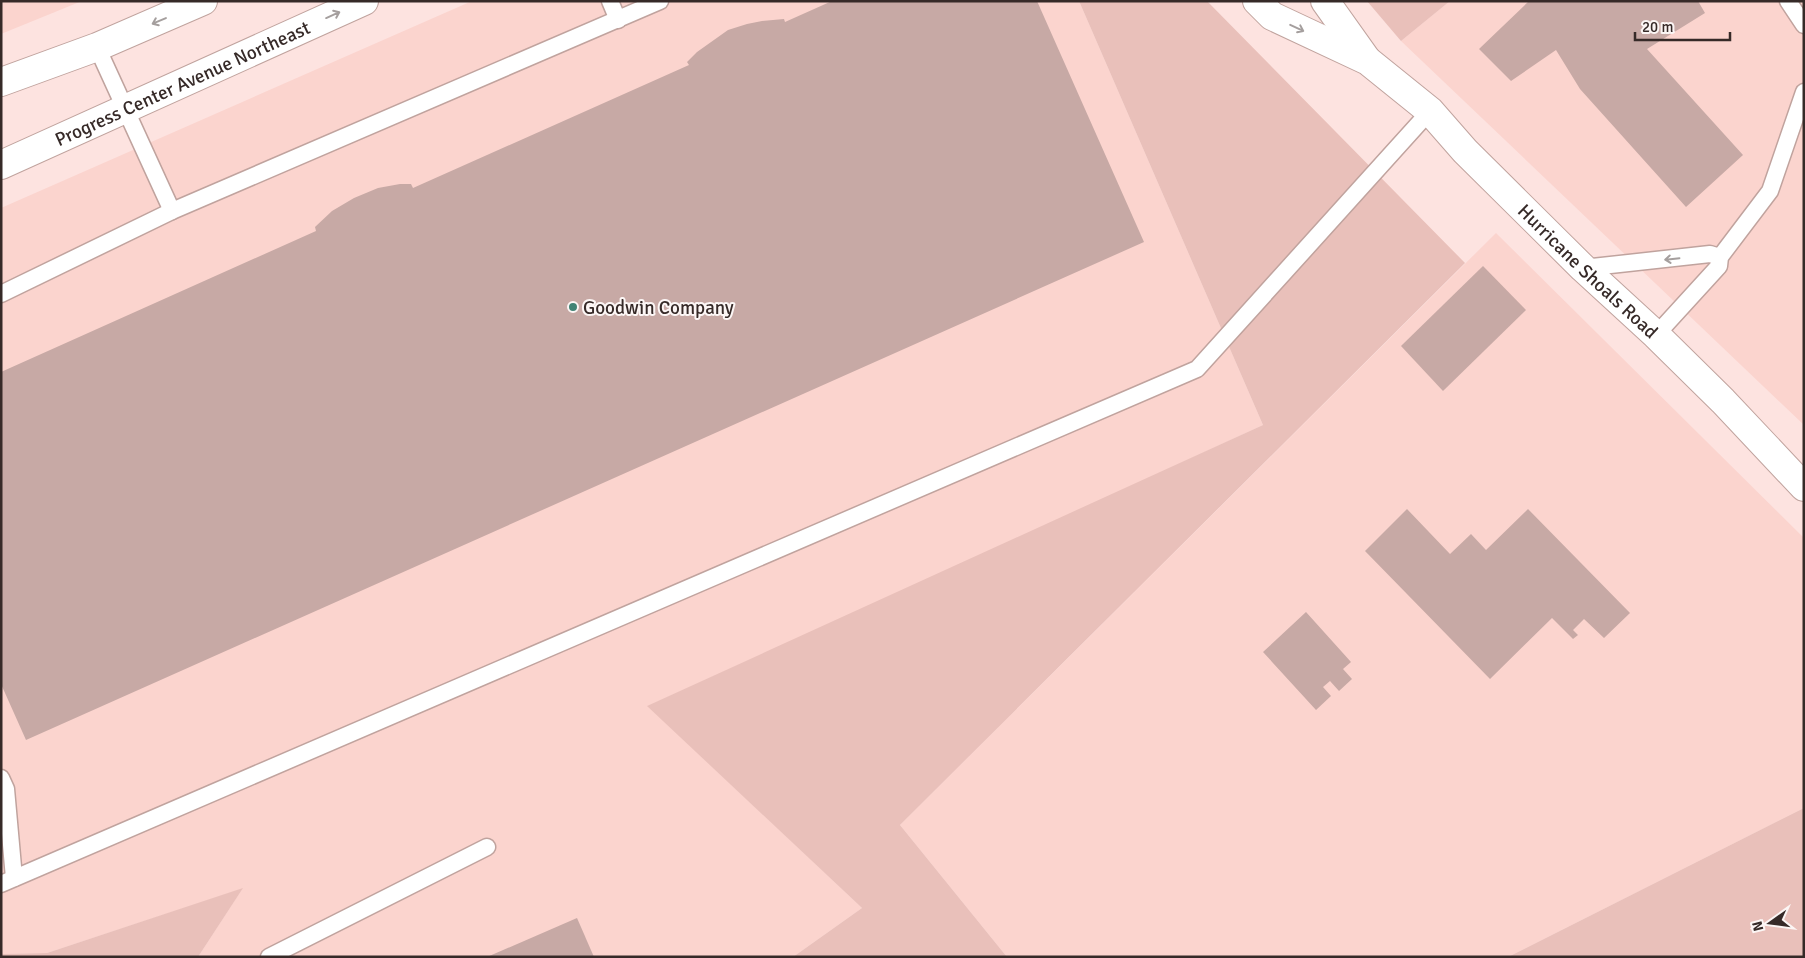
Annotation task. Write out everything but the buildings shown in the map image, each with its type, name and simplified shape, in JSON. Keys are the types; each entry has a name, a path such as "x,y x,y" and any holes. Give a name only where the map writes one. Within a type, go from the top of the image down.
{"street":[{"path":"1,82 97,47 203,1"},
{"name":"Progress Center Avenue Northeast","path":"1,165 364,1"},
{"name":"Hurricane Shoals Road","path":"1257,1 1272,16 1368,61 1430,111 1465,151 1583,268 1656,335 1723,401 1804,487"},
{"name":"Hurricane Shoals Road","path":"1325,1 1368,61"}],"lane":[{"path":"610,1 618,20"},
{"path":"1,294 172,211 660,1"},
{"path":"1788,1 1804,25"},
{"path":"97,47 172,211"},
{"path":"1656,335 1720,266 1720,256 1770,191 1804,92"},
{"path":"1,778 6,789 7,881 1197,369 1430,111"},
{"path":"1583,268 1710,254 1720,256"},
{"path":"269,957 487,847"}],"shaded area":[{"path":"1,1 82,1 1,34"},
{"path":"472,1 1079,1 1263,425 978,557 648,706 862,908 793,957 198,957 242,889 47,953 1,954 1,208"},
{"path":"1079,1 1207,1 1465,263 900,825 1007,957 793,957 862,908 647,706 1263,425"},
{"path":"1367,1 1450,1 1401,41"},
{"path":"1450,1 1804,1 1804,425 1401,41"},
{"path":"1496,233 1804,538 1804,808 1508,957 1007,957 900,825"},
{"path":"1804,808 1804,957 1508,957"},
{"path":"243,888 198,957 1,957 1,954 47,953"}],"place":[{"name":"Goodwin Company","path":"573,307"}]}
